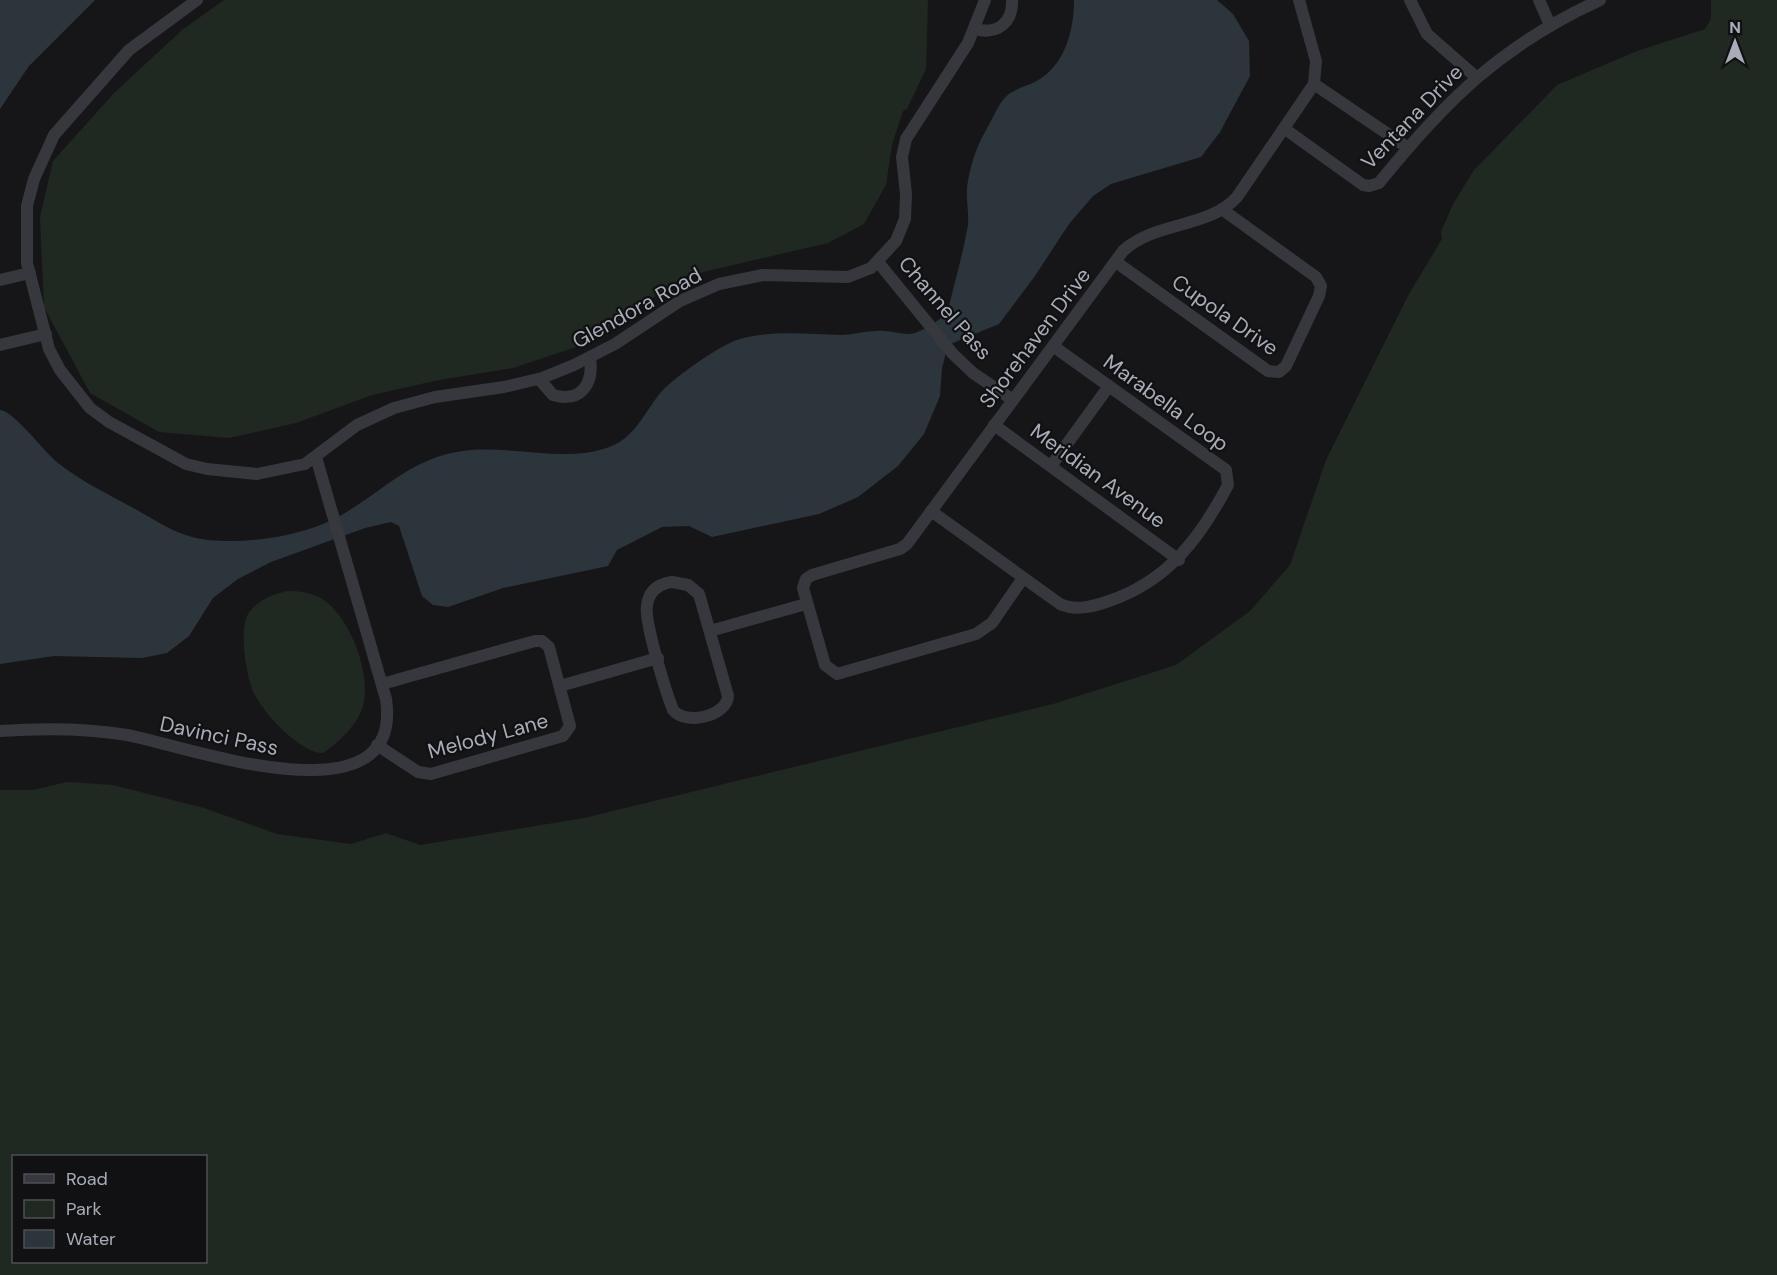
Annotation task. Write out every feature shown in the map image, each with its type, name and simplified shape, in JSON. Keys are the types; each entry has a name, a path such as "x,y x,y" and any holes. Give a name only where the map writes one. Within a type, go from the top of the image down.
{"street":[{"name":"Glendora Road","path":"198,0 129,50 54,135 34,179 27,206 25,235 30,273 46,334 60,369 90,408 110,422 186,464 207,469 257,474 279,471 316,458 357,425 394,408 538,379 590,358 680,301 719,284 764,275 848,278 878,262 896,242 905,219 906,194 902,157 906,139 946,80 975,29 985,0"},
{"path":"975,29 990,31 1002,27 1010,16 1012,0"},
{"path":"1299,0 1316,61 1314,84 1407,147"},
{"path":"1410,0 1427,34 1476,78"},
{"path":"1539,0 1550,25"},
{"name":"Ventana Drive","path":"1285,129 1369,186 1379,183 1407,147 1446,105 1476,78 1550,25 1600,0"},
{"name":"Shorehaven Drive","path":"806,603 803,588 808,577 900,549 907,544 1130,244 1148,234 1223,210 1237,197 1314,84"},
{"name":"Cupola Drive","path":"1116,262 1268,371 1279,372 1286,366 1319,296 1321,286 1316,277 1223,210"},
{"name":"Channel Pass","path":"878,262 953,354 973,373 1013,400"},
{"path":"0,280 30,273"},
{"path":"0,345 46,334"},
{"name":"Marabella Loop","path":"931,511 1067,607 1084,608 1106,602 1142,587 1179,560 1213,513 1228,484 1228,475 1222,467 1053,346"},
{"path":"538,379 546,391 553,395 573,395 584,389 591,378 590,358"},
{"path":"1051,466 1109,386"},
{"name":"Meridian Avenue","path":"994,425 1179,560"},
{"path":"316,458 382,684 387,710 377,745"},
{"path":"710,631 806,603 825,665 833,673 842,674 976,634 992,623 1023,578"},
{"path":"679,582 696,591 728,696 726,704 721,710 690,719 676,714 658,658 646,608 652,592 661,585 679,582"},
{"path":"382,684 538,640 549,647 560,686 658,658"},
{"name":"Melody Lane","path":"377,745 418,772 431,774 563,736 570,726 560,686"},
{"name":"Davinci Pass","path":"0,731 45,728 128,735 232,762 278,770 329,769 353,765 377,745"}],"green space":[{"path":"224,0 928,0 926,69 907,109 903,111 892,145 886,185 864,224 828,243 686,276 582,345 513,368 439,380 372,395 296,423 229,438 159,432 90,393 44,307 40,217 53,161 114,93 182,30"},
{"path":"1711,0 1777,0 1777,1275 0,1275 0,790 33,790 67,782 113,785 204,808 277,834 351,844 386,833 420,845 584,818 1053,704 1176,665 1250,611 1290,565 1326,460 1409,294 1442,239 1441,232 1453,204 1474,170 1557,85 1637,51 1705,29 1711,19"},
{"path":"287,591 311,594 330,605 350,632 362,666 365,683 361,712 345,735 323,753 314,751 293,739 273,720 253,691 248,675 244,652 244,630 248,614 270,596"}],"water":[{"path":"0,0 95,0 29,66 0,109"},
{"path":"1074,0 1217,0 1233,14 1249,41 1250,76 1220,132 1201,157 1111,184 1093,196 1069,224 1035,276 999,324 948,345 942,368 940,396 924,434 898,466 858,497 819,514 712,537 689,526 662,527 617,550 608,566 503,588 448,607 433,605 422,596 399,526 391,522 365,528 271,562 238,579 213,598 189,636 167,653 142,658 54,656 0,664 0,410 13,417 67,470 170,529 208,540 256,540 289,535 334,519 410,470 443,455 482,450 580,453 616,444 630,434 668,386 710,354 740,339 752,336 803,333 841,335 888,331 915,333 932,325 947,314 968,225 969,174 982,138 998,107 1006,97 1045,75 1061,57 1070,35"}]}
